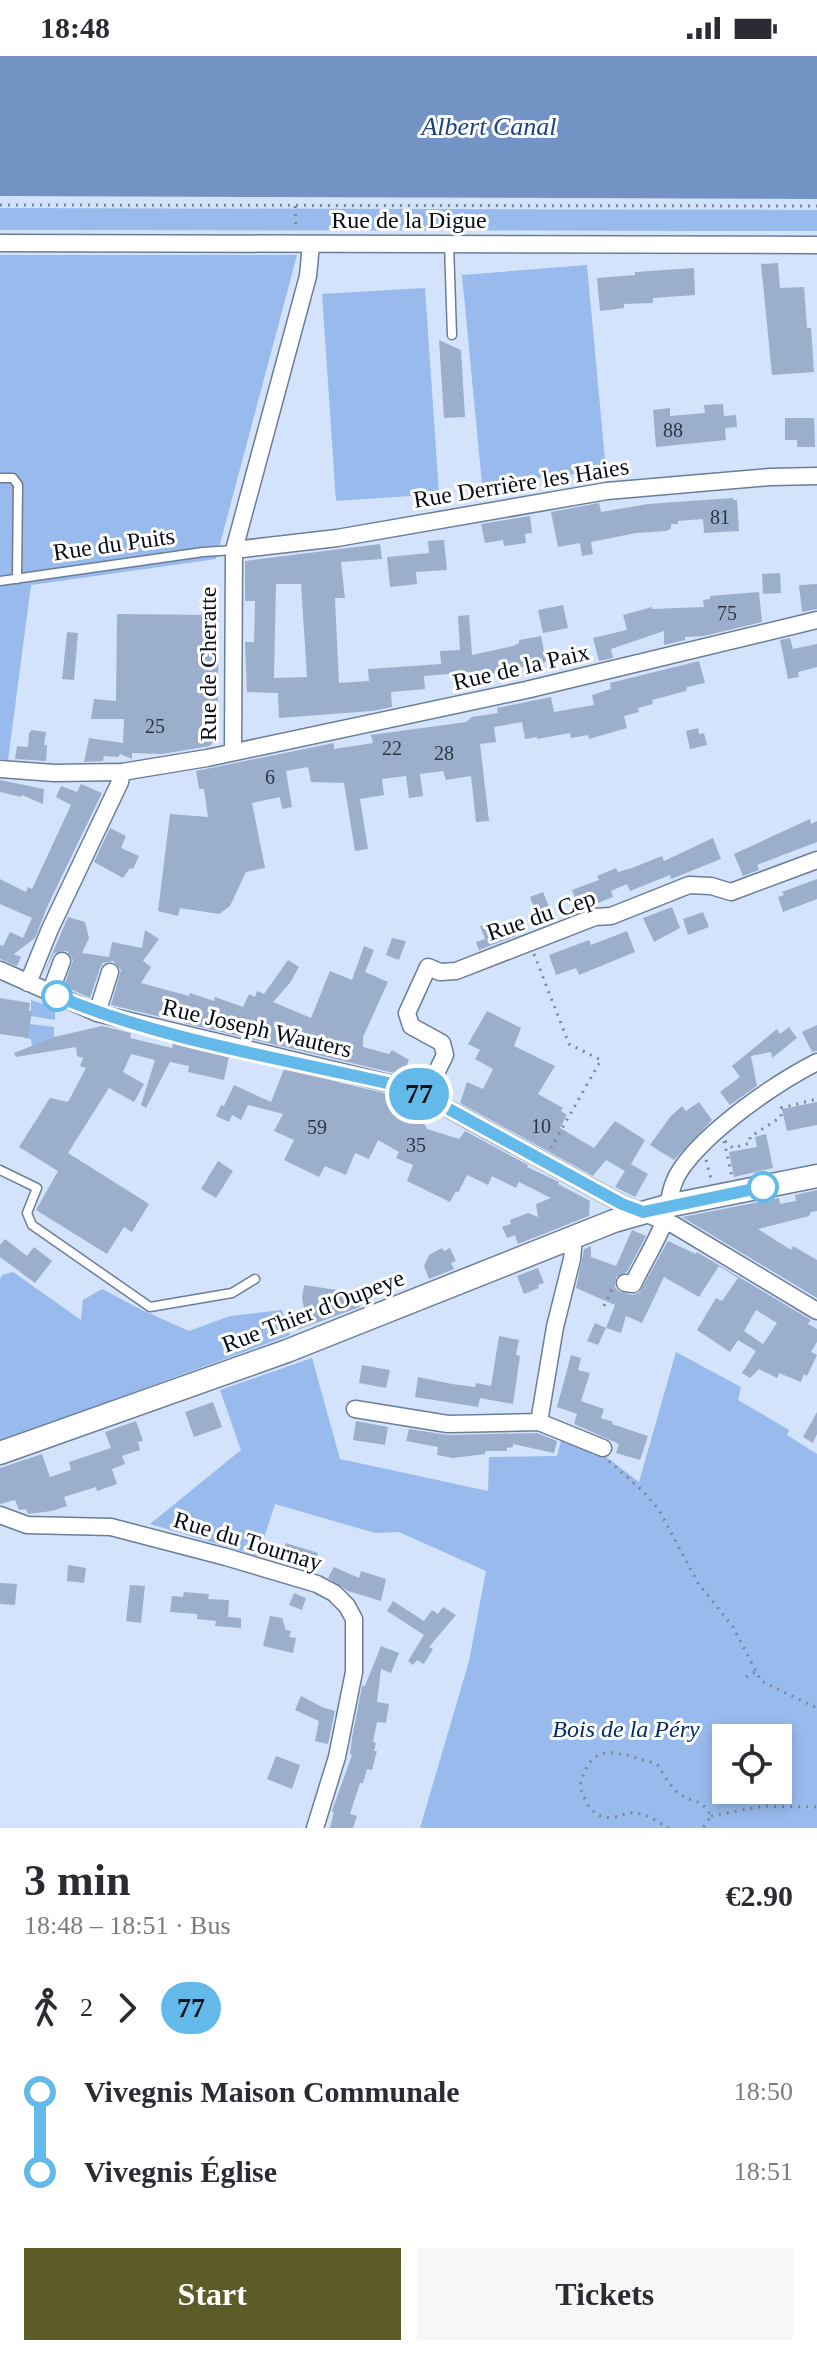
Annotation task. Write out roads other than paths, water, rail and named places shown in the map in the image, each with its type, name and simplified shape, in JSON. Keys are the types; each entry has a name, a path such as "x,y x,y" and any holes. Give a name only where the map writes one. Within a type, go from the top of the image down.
{"main road":[{"name":"Rue Thier d'Oupeye","path":"0,1453 287,1351 643,1212 666,1213 736,1192 817,1176"}],"street":[{"name":"Rue de la Digue","path":"0,243 817,245"},
{"name":"Rue de Cheratte","path":"0,769 54,773 122,772 233,752 231,589 234,550 308,276 311,244"},
{"name":"Rue Derrière les Haies","path":"234,550 337,538 607,491 684,483 817,476"},
{"name":"Rue de la Paix","path":"233,752 526,690 817,620"},
{"path":"28,983 122,772"},
{"name":"Rue du Cep","path":"425,1096 445,1055 442,1043 411,1026 407,1013 428,967 440,972 456,971 595,917 611,916 689,885 711,886 731,892 817,860"},
{"path":"50,993 62,961"},
{"name":"Rue Joseph Wauters","path":"0,970 97,1013 396,1085 425,1096 622,1204 643,1212"},
{"path":"97,1013 110,972"},
{"path":"625,1283 633,1284 666,1213 673,1183 681,1169 709,1138 776,1087 817,1062"},
{"path":"666,1213 817,1311"},
{"path":"539,1422 574,1237"},
{"path":"355,1409 448,1424 539,1422 603,1448"},
{"name":"Rue du Tournay","path":"0,1515 27,1525 111,1527 226,1557 317,1584 334,1593 354,1619 354,1672 337,1757 315,1828"}],"lane":[{"path":"449,243 452,335"},
{"path":"0,478 13,478 18,485 17,579"},
{"name":"Rue du Puits","path":"0,581 234,550"},
{"path":"0,1170 37,1188 27,1213 32,1225 150,1307 232,1293 255,1279"}],"water":[{"name":"Albert Canal","path":"0,56 817,56 817,199 0,196"}],"park label":[{"name":"Bois de la Péry","path":"626,1729"}]}
